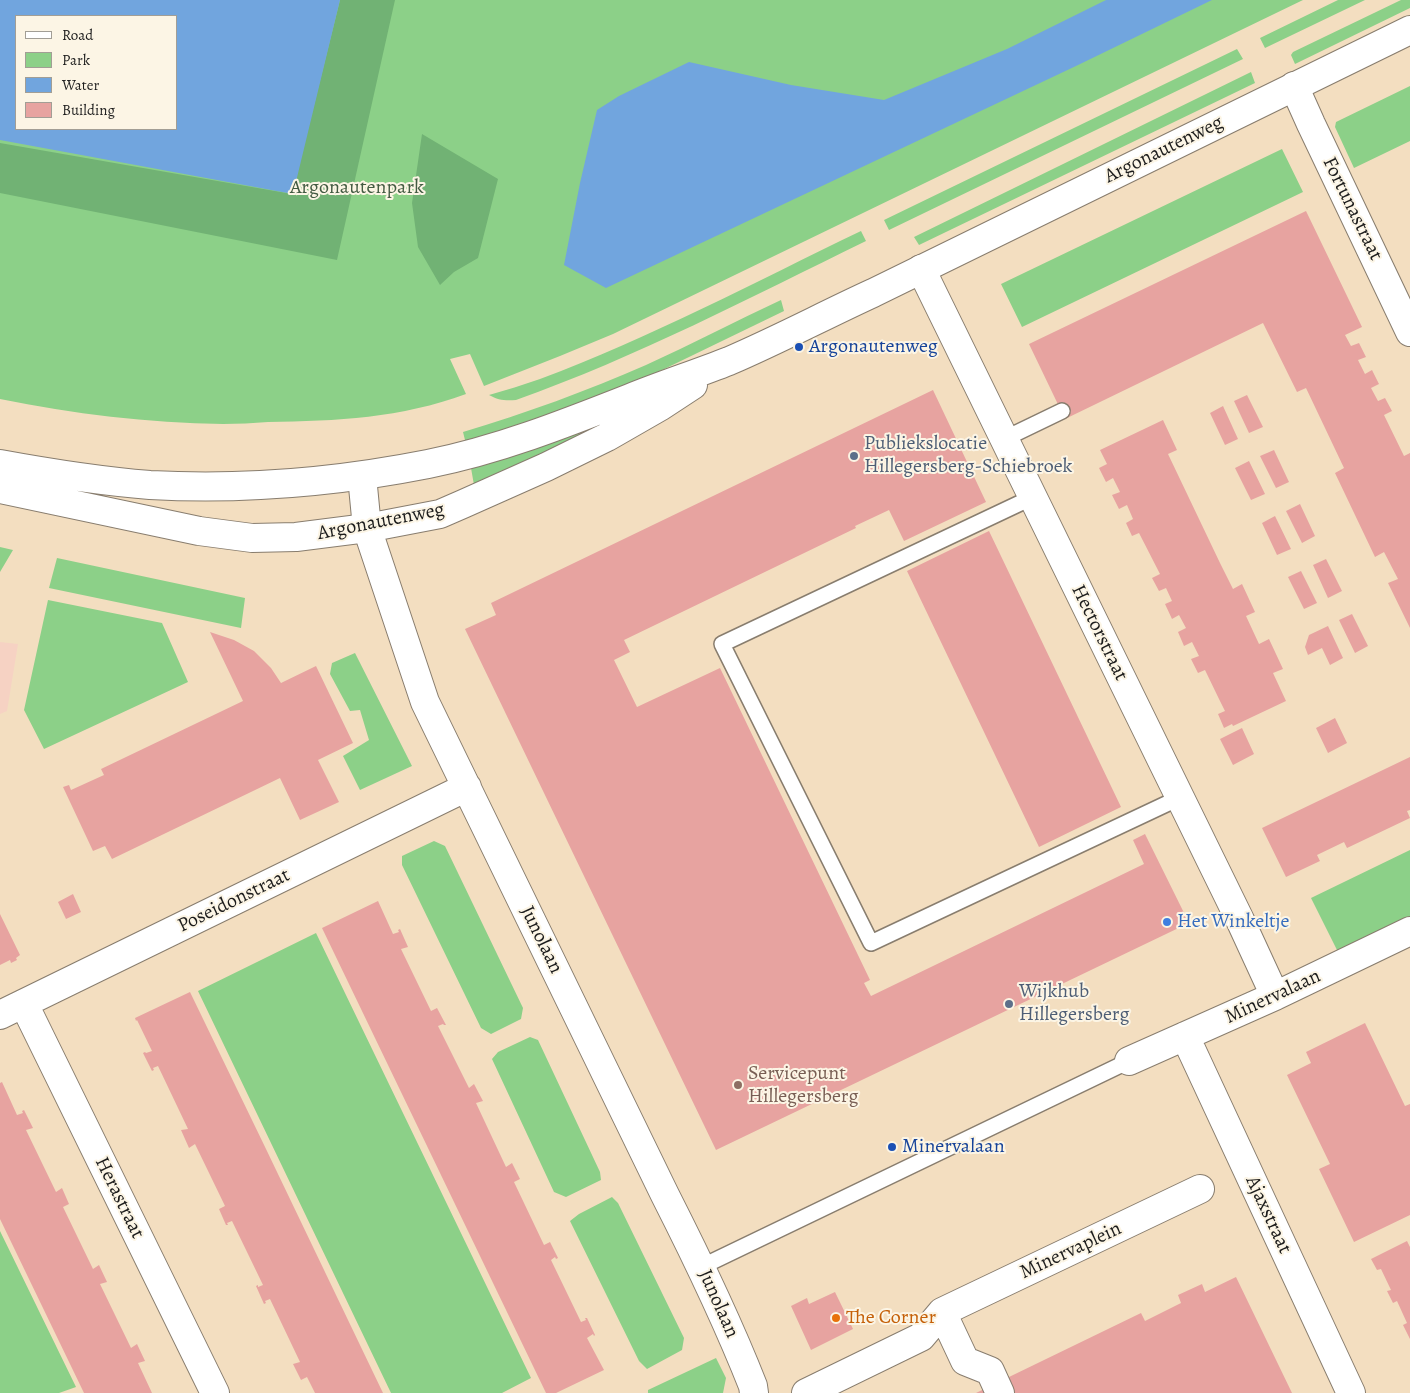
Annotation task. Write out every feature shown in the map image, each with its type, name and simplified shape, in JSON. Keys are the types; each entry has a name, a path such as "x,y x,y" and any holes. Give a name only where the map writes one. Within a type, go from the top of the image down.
{"street":[{"name":"Argonautenweg","path":"0,464 54,473 148,484 229,486 362,476 430,463 538,433 728,361 921,269 1410,30"},
{"name":"Fortunastraat","path":"1294,86 1310,124 1410,332"},
{"name":"Hectorstraat","path":"921,269 1240,920 1275,996"},
{"name":"Argonautenweg","path":"0,489 232,536 296,537 367,528 440,514 546,467 661,406 728,361"},
{"name":"Junolaan","path":"362,476 367,528 425,702 701,1267 733,1336 754,1393"},
{"name":"Poseidonstraat","path":"12,1009 467,787"},
{"name":"Minervalaan","path":"1129,1061 1275,996 1410,931"},
{"name":"Herastraat","path":"12,1009 215,1393"},
{"name":"Ajaxstraat","path":"1185,1036 1352,1393"},
{"name":"Minervaplein","path":"806,1393 921,1337 942,1312 1200,1189"},
{"path":"942,1312 965,1361 990,1372 1000,1393"}],"lane":[{"path":"1004,439 1062,411"},
{"path":"1033,496 722,644 871,943 1180,798"},
{"name":"Minervalaan","path":"701,1267 1129,1061"}],"shaded area":[{"path":"0,642 18,644 7,711 0,714"}],"green space":[{"name":"Argonautenpark","path":"0,0 1303,0 613,334 484,386 470,354 450,359 466,394 442,402 368,417 240,424 167,422 55,409 0,399"},
{"path":"340,0 395,0 337,260 0,193 0,143 292,194"},
{"path":"1338,0 1365,0 1265,48 1260,38"},
{"path":"1401,0 1410,0 1410,8 1295,64 1291,55 1293,52"},
{"path":"1237,49 1243,59 889,230 884,220"},
{"path":"1251,72 1255,83 919,245 914,237"},
{"path":"1410,86 1410,141 1354,168 1335,127 1336,122"},
{"path":"422,134 498,179 478,258 454,272 440,285 418,247 412,203"},
{"path":"1282,149 1303,192 1022,327 1001,284"},
{"path":"861,231 866,241 650,346 516,400 502,400 489,395 540,379 622,346"},
{"path":"781,300 784,311 656,373 466,444 463,432 556,401 624,375"},
{"path":"575,432 580,434 579,436 474,485 471,468"},
{"path":"0,547 13,550 0,572"},
{"path":"57,558 245,598 241,628 49,588"},
{"path":"48,600 162,623 188,682 44,749 24,710"},
{"path":"355,653 412,766 360,790 343,756 369,740 360,710 350,711 330,674 332,663"},
{"path":"434,841 445,846 523,1008 521,1019 491,1034 481,1028 402,865 402,856"},
{"path":"1410,850 1410,917 1338,952 1311,898"},
{"path":"316,933 531,1378 502,1393 391,1393 198,991"},
{"path":"530,1037 538,1040 600,1172 601,1180 566,1197 554,1192 492,1059 498,1052"},
{"path":"612,1197 618,1203 684,1338 682,1350 647,1369 639,1361 570,1221 579,1214"},
{"path":"0,1231 76,1387 59,1393 0,1393"},
{"path":"716,1358 726,1378 723,1393 648,1393 648,1390"}],"water":[{"path":"0,0 340,0 293,194 0,140"},
{"path":"1106,0 1212,0 606,288 564,265 597,110 619,96 689,62 791,85 884,100 1007,49"}],"building":[{"path":"1306,211 1362,327 1345,335 1351,346 1359,343 1366,357 1358,360 1365,374 1372,370 1379,384 1371,388 1378,401 1385,398 1392,411 1384,415 1404,456 1410,453 1410,628 1388,583 1398,579 1384,552 1375,557 1335,473 1344,468 1306,388 1297,392 1263,323 1065,419 1029,344"},
{"path":"933,390 986,502 904,541 889,510 855,526 856,528 624,640 630,652 614,660 637,707 720,668 870,980 864,983 871,996 1144,864 1133,840 1145,834 1189,923 716,1150 465,629 496,615 491,603"},
{"path":"1247,395 1263,427 1249,433 1234,401"},
{"path":"1223,406 1238,439 1225,445 1210,413"},
{"path":"1163,420 1177,450 1168,454 1220,563 1233,589 1242,584 1255,612 1246,616 1259,644 1269,639 1283,669 1273,673 1286,701 1233,726 1232,724 1224,728 1218,714 1225,711 1205,670 1198,673 1191,659 1199,656 1192,642 1184,646 1178,632 1186,628 1179,615 1172,619 1165,604 1172,601 1166,588 1159,591 1152,578 1160,574 1139,533 1132,536 1126,523 1133,519 1127,505 1119,509 1112,495 1120,492 1113,478 1106,482 1099,468 1107,464 1100,450"},
{"path":"1274,450 1289,482 1276,488 1260,456"},
{"path":"1249,461 1265,494 1251,500 1235,468"},
{"path":"1300,504 1315,536 1302,543 1286,511"},
{"path":"1275,516 1291,549 1277,555 1262,523"},
{"path":"989,531 1121,807 1039,847 907,571"},
{"path":"1326,559 1342,591 1328,598 1313,565"},
{"path":"1301,571 1317,603 1304,609 1288,577"},
{"path":"1352,614 1368,646 1355,653 1339,620"},
{"path":"1328,626 1343,658 1330,665 1322,648 1308,655 1305,647 1309,635"},
{"path":"210,632 234,640 254,651 271,668 281,683 316,666 353,743 318,760 339,802 300,820 280,778 112,859 105,846 93,851 63,787 69,785 71,790 104,775 101,769 243,701"},
{"path":"1335,718 1347,743 1328,753 1316,728"},
{"path":"1242,728 1254,754 1233,765 1220,739"},
{"path":"1410,757 1410,810 1407,811 1410,818 1347,848 1344,842 1317,855 1320,861 1286,877 1262,828"},
{"path":"73,894 81,912 66,919 58,902"},
{"path":"378,901 393,934 399,932 398,930 400,929 408,947 401,949 431,1011 437,1008 446,1025 438,1026 469,1088 474,1084 483,1101 476,1103 506,1167 512,1163 520,1179 514,1182 544,1245 550,1242 558,1258 556,1259 555,1257 551,1260 581,1322 587,1318 595,1335 593,1334 587,1338 604,1370 556,1393 546,1393 322,928"},
{"path":"0,914 20,955 16,958 17,960 11,963 10,960 0,965"},
{"path":"190,992 383,1393 315,1393 307,1377 301,1380 293,1364 300,1362 270,1299 265,1301 266,1303 264,1304 256,1286 263,1285 232,1221 226,1225 219,1209 225,1206 195,1144 189,1148 181,1130 188,1129 158,1066 153,1068 154,1070 152,1071 143,1053 152,1051 135,1018"},
{"path":"1365,1023 1405,1106 1410,1104 1410,1215 1354,1242 1319,1169 1330,1164 1287,1075 1311,1063 1306,1052"},
{"path":"2,1082 17,1115 23,1113 22,1111 24,1110 33,1128 26,1130 56,1192 62,1188 69,1204 63,1207 93,1269 99,1265 107,1282 100,1284 131,1348 137,1344 145,1361 138,1363 152,1393 84,1393 0,1219 0,1083"},
{"path":"1407,1241 1410,1247 1410,1339 1403,1325 1407,1323 1397,1301 1393,1303 1387,1291 1391,1290 1381,1269 1377,1270 1371,1259"},
{"path":"1236,1277 1292,1393 976,1393 1141,1313 1145,1321 1181,1303 1178,1295 1202,1284 1205,1292"},
{"path":"835,1292 853,1329 811,1350 791,1306 807,1298 809,1304"}],"place":[{"name":"Argonautenweg","path":"799,347"},
{"name":"Publiekslocatie Hillegersberg-Schiebroek","path":"854,456"},
{"name":"Het Winkeltje","path":"1167,922"},
{"name":"Wijkhub Hillegersberg","path":"1009,1004"},
{"name":"Servicepunt Hillegersberg","path":"738,1085"},
{"name":"Minervalaan","path":"892,1147"},
{"name":"The Corner","path":"836,1318"}]}
